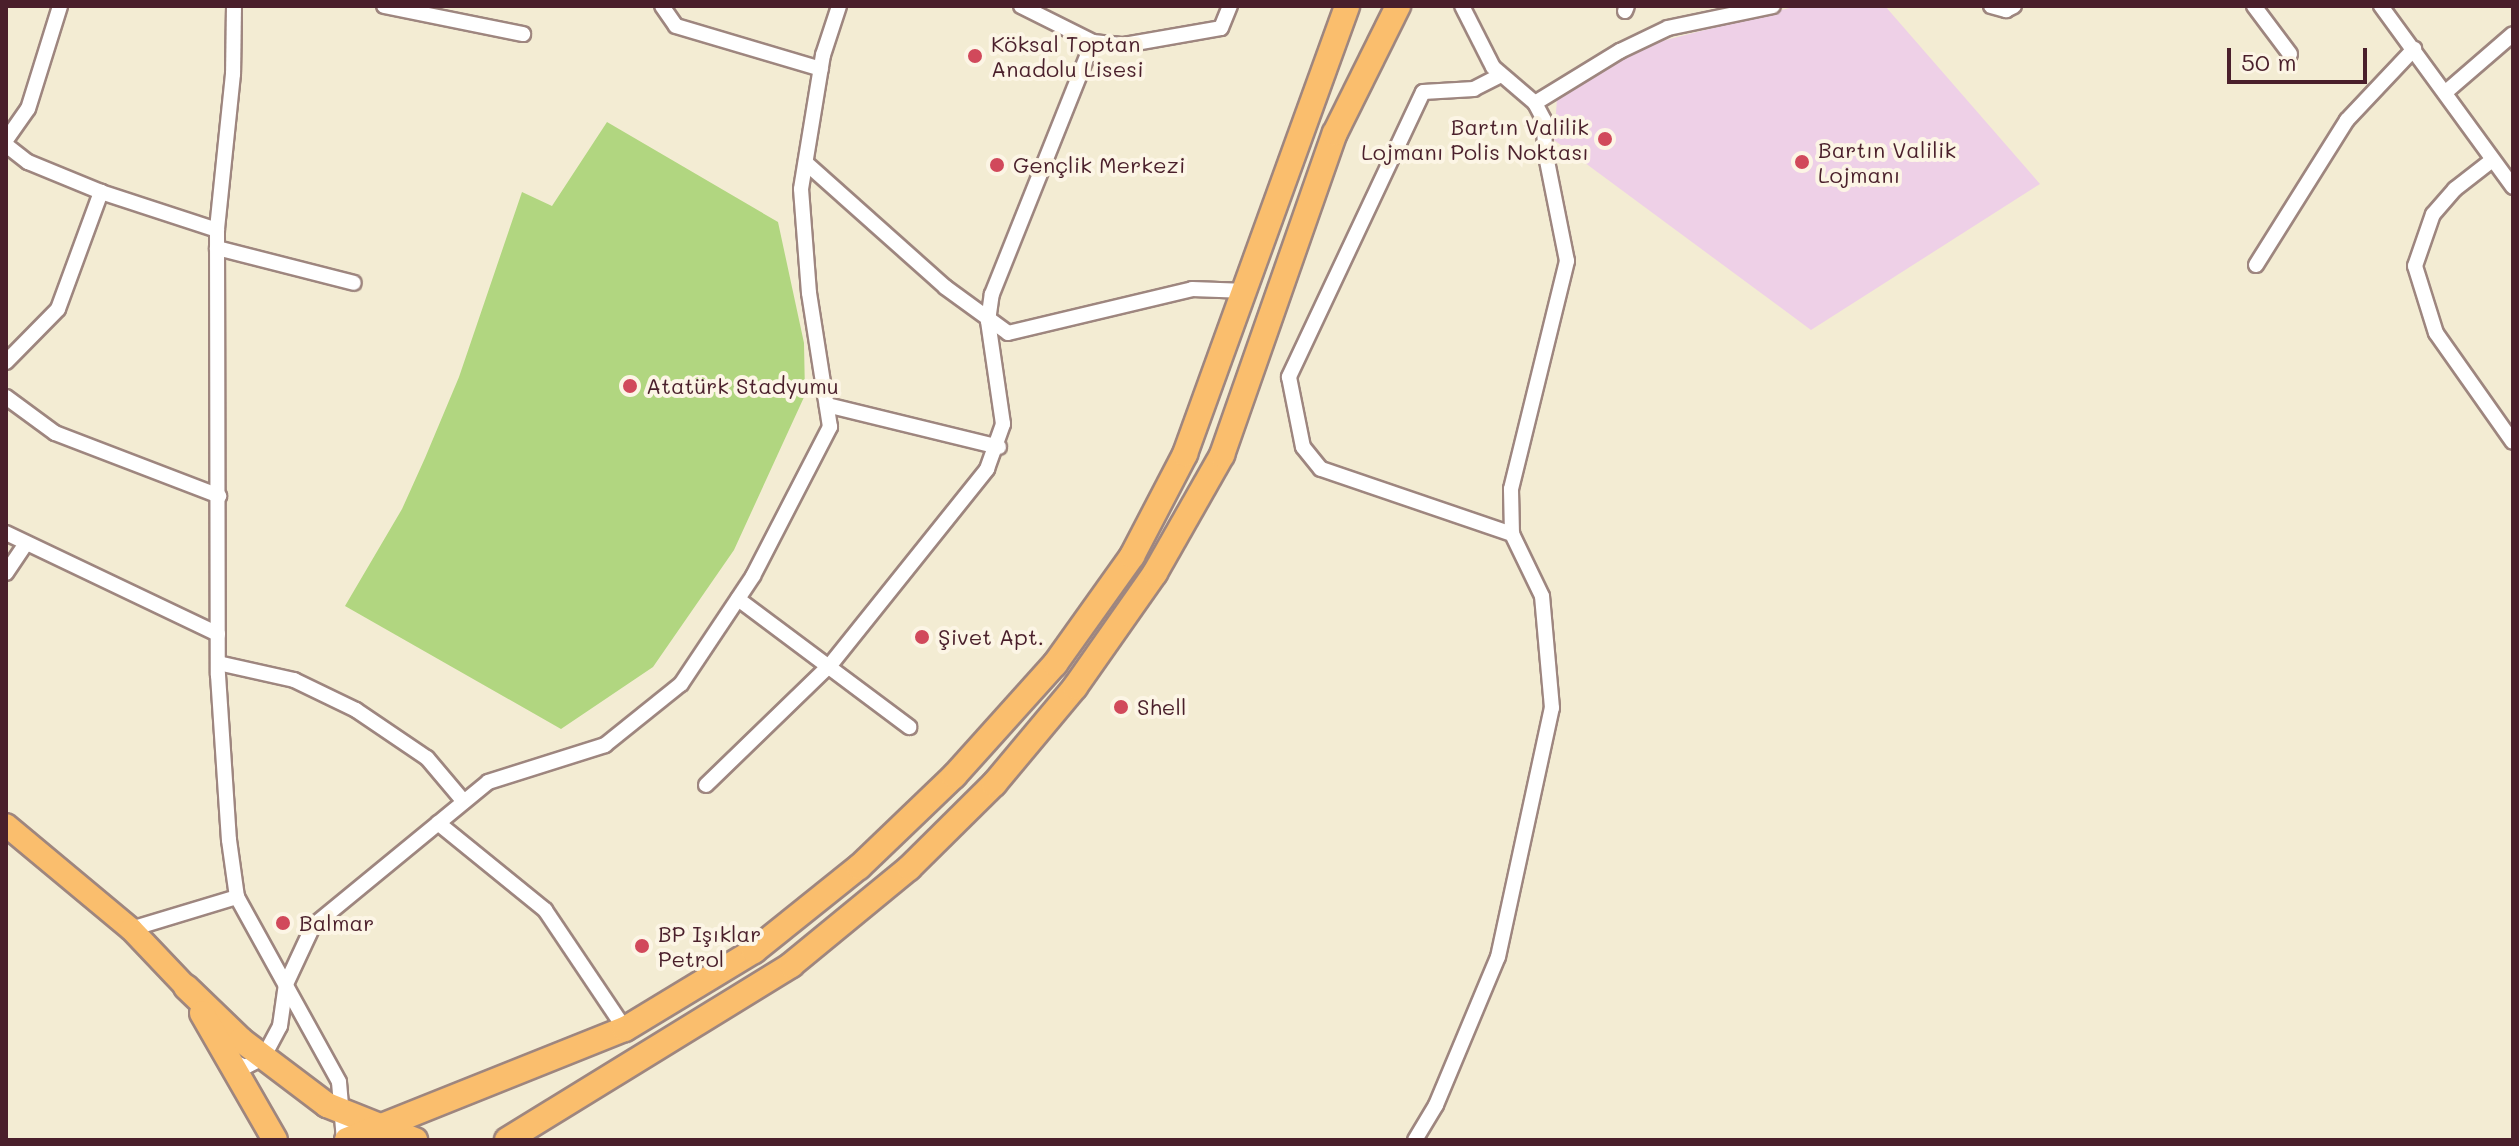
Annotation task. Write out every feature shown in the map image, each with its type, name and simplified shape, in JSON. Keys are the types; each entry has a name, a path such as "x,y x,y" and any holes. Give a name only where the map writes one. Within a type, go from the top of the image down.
{"highway":[{"path":"345,1140 625,1029 754,951 859,867 954,776 1055,664 1132,556 1185,454 1248,291 1347,6"},
{"path":"507,1140 791,965 930,847 994,784 1075,687 1155,573 1222,455 1335,133 1398,6"},
{"path":"186,987 234,1050 275,1140"},
{"path":"234,1050 268,1050 344,1115 415,1140"}],"main road":[{"path":"6,825 131,929 186,987"}],"street":[{"path":"60,6 28,109 6,143 28,162 101,192 217,230"},
{"path":"234,6 233,74 217,230 218,663 237,897 327,1056 344,1115 345,1140"},
{"path":"384,6 523,34"},
{"path":"662,6 676,26 821,69"},
{"path":"268,1050 286,984 313,926 488,782 605,745 681,684 738,599 830,427 809,293 801,189 821,69 839,6"},
{"path":"1021,6 1093,42 1124,45 1221,28 1230,6"},
{"path":"1535,103 1620,51 1668,28 1773,6"},
{"path":"1991,6 2006,10 2014,6"},
{"path":"2254,6 2290,54"},
{"path":"2381,6 2447,91 2491,161 2512,185"},
{"path":"1415,1140 1436,1105 1498,957 1552,708 1542,596 1512,534 1511,489 1567,261 1545,151 1544,120 1535,103 1501,75 1460,7"},
{"path":"2447,91 2513,34"},
{"path":"706,785 831,664 987,469 999,447 1003,424 988,321 992,294 1093,42"},
{"path":"2256,265 2347,120 2414,49"},
{"path":"1501,75 1474,89 1423,92 1289,377 1303,447 1321,469 1512,534"},
{"path":"2491,161 2455,189 2433,214 2415,266 2436,333 2513,442"},
{"path":"806,163 988,321 1008,333 1192,289 1248,291"},
{"path":"6,362 58,309 101,192"},
{"path":"217,248 354,283"},
{"path":"6,397 55,433 219,496"},
{"path":"827,405 999,447"},
{"path":"6,533 25,545 218,634"},
{"path":"6,573 25,545"},
{"path":"738,599 831,664 909,727"},
{"path":"218,663 294,680 356,710 427,758 464,802"},
{"path":"438,823 545,910 625,1029"},
{"path":"131,929 237,897"}],"shaded area":[{"name":"Bartın Valilik Lojmanı","path":"1797,6 1885,6 2040,184 1811,330 1554,140 1557,99 1639,47"}],"green space":[{"name":"Atatürk Stadyumu","path":"607,122 778,222 804,343 805,395 734,550 653,667 561,729 345,606 402,509 425,458 459,377 522,192 552,206"}],"place":[{"name":"Köksal Toptan Anadolu Lisesi","path":"975,56"},
{"name":"Bartın Valilik Lojmanı Polis Noktası","path":"1605,139"},
{"name":"Bartın Valilik Lojmanı","path":"1802,162"},
{"name":"Gençlik Merkezi","path":"997,165"},
{"name":"Atatürk Stadyumu","path":"630,386"},
{"name":"Şivet Apt.","path":"922,637"},
{"name":"Shell","path":"1121,707"},
{"name":"Balmar","path":"283,923"},
{"name":"BP Işıklar Petrol","path":"642,946"}]}
